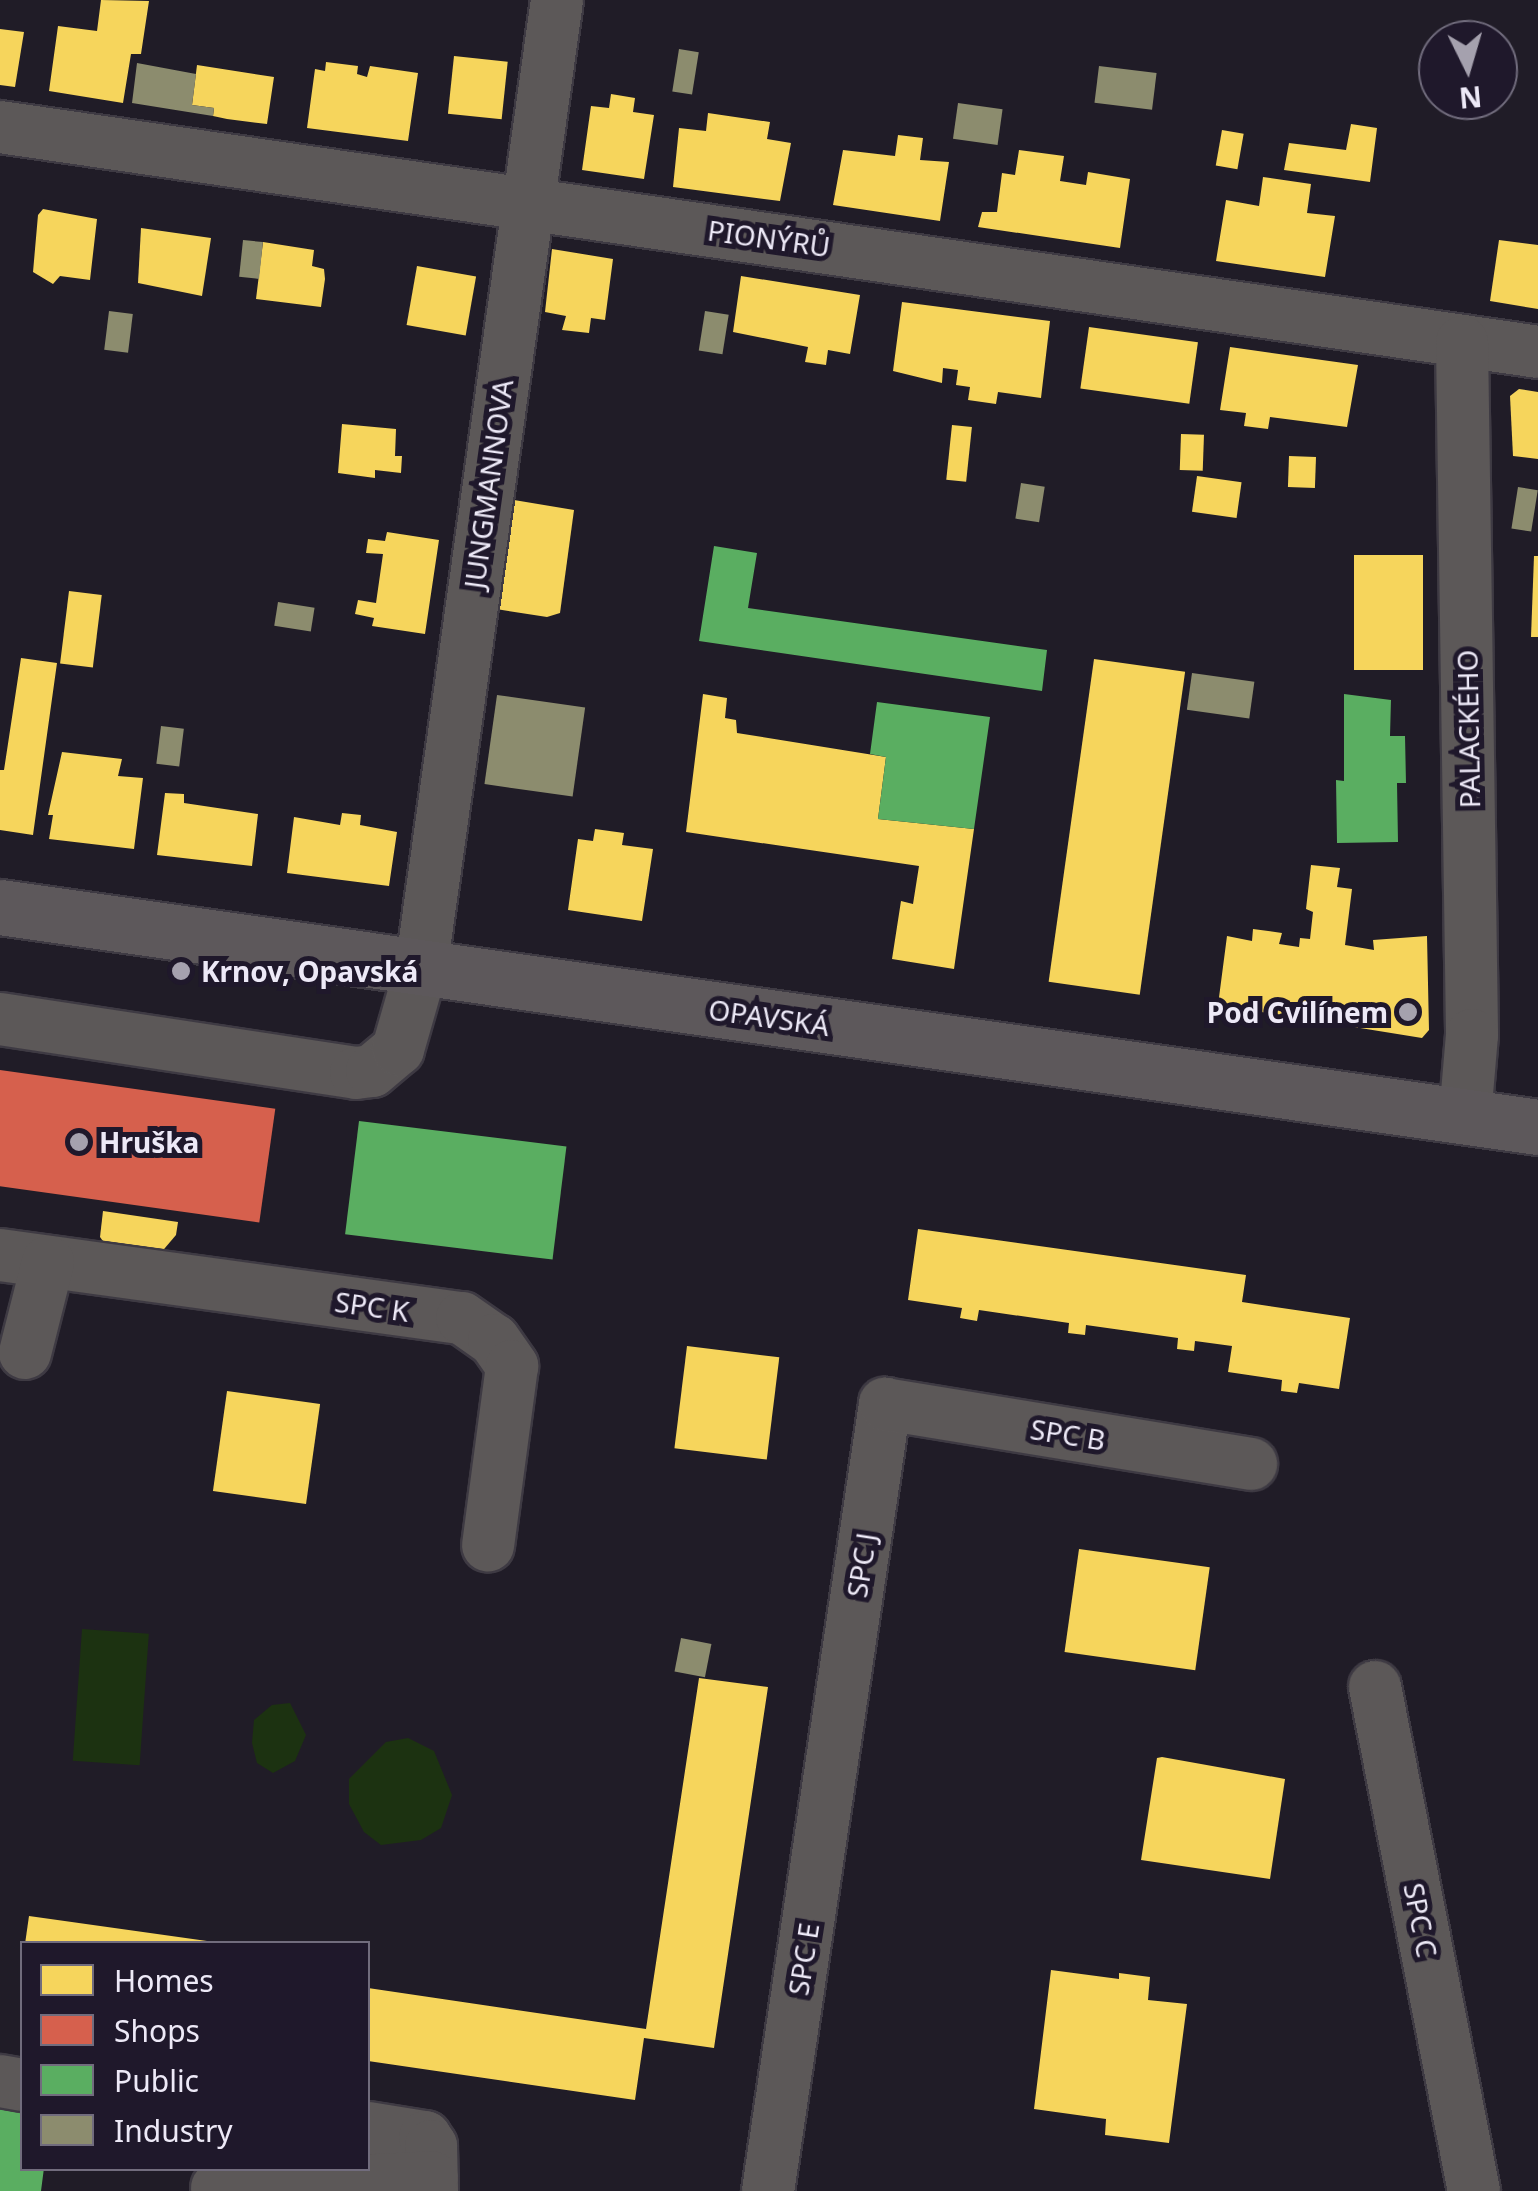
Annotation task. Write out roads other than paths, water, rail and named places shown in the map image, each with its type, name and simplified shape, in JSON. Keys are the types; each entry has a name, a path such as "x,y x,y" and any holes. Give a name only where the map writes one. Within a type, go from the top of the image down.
{"main road":[{"name":"OPAVSKÁ","path":"0,907 1538,1127"}],"street":[{"name":"JUNGMANNOVA","path":"0,1019 356,1074 372,1071 398,1049 422,969 557,0"},
{"name":"PIONÝRŮ","path":"0,126 1538,352"},
{"name":"PALACKÉHO","path":"1462,342 1472,1035 1465,1116"},
{"path":"26,1353 27,1259"},
{"name":"SPC K","path":"27,1259 462,1318 494,1340 512,1366 488,1545"},
{"name":"SPC B","path":"885,1404 1251,1464"},
{"name":"SPC J","path":"840,1727 885,1404"},
{"name":"SPC C","path":"1376,1687 1470,2172"},
{"name":"SPC E","path":"768,2191 840,1727"},
{"path":"218,2182 432,2184 431,2146 425,2136 370,2128"}],"place":[{"name":"Krnov, Opavská","path":"181,971"},
{"name":"Pod Cvilínem","path":"1408,1012"},
{"name":"Hruška","path":"79,1142"}]}
